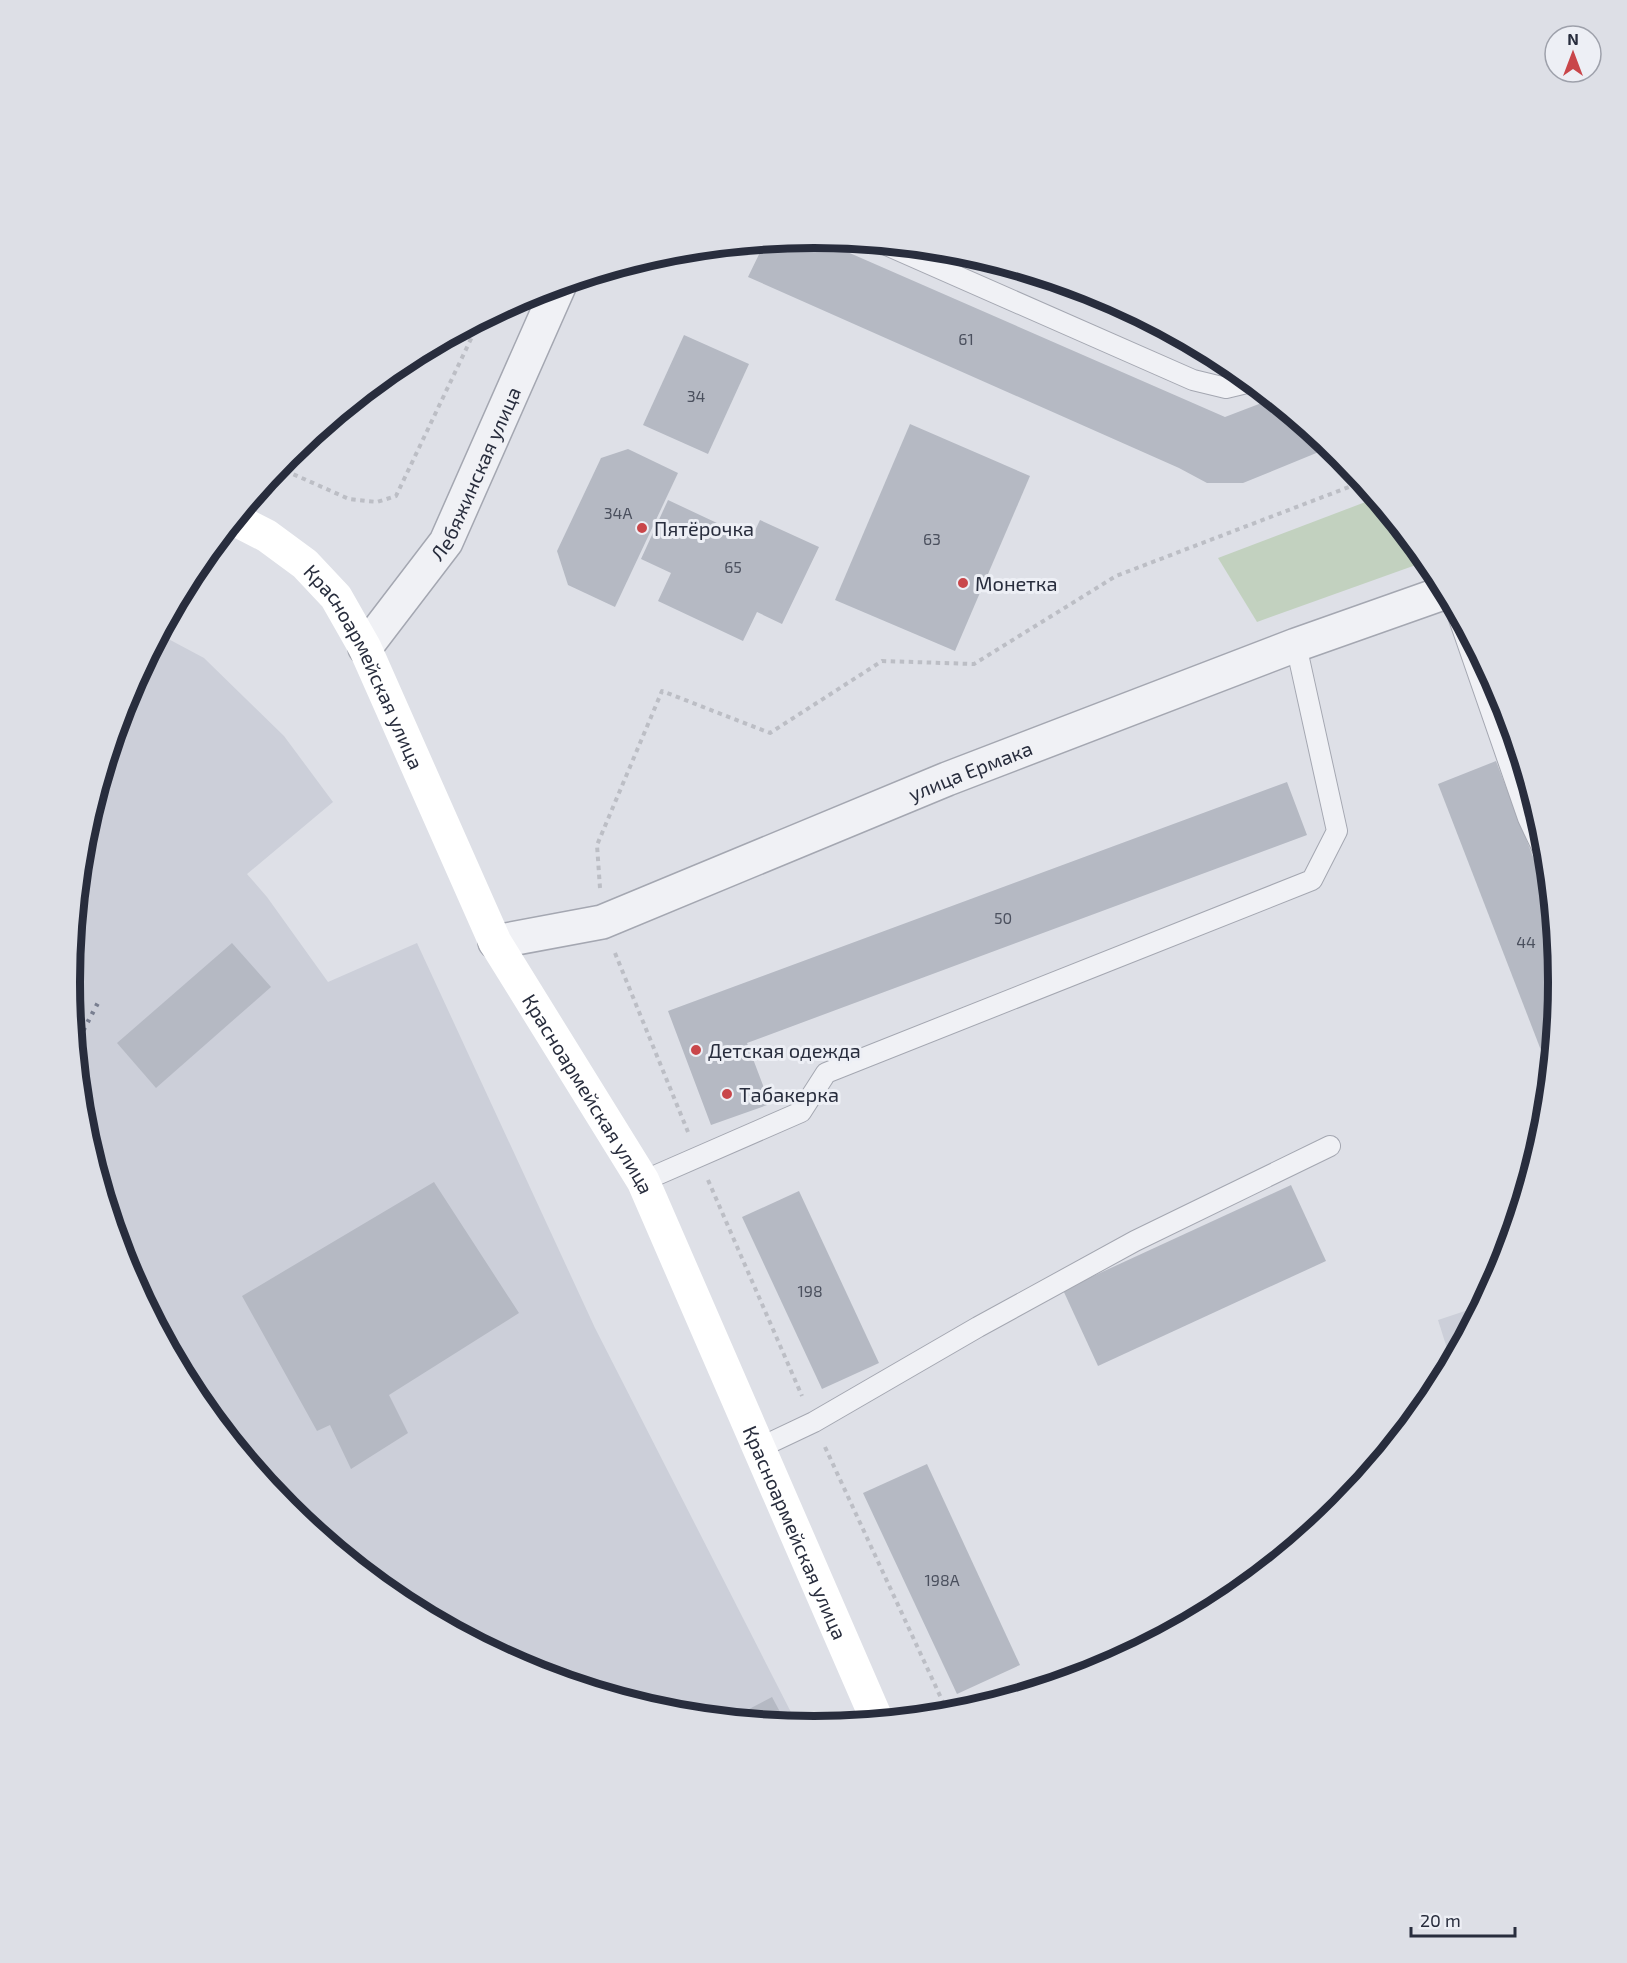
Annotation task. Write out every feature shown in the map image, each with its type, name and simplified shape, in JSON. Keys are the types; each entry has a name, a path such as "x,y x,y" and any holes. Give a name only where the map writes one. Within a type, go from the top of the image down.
{"street":[{"name":"Лебяжинская улица","path":"365,648 446,542 555,295"},
{"name":"Красноармейская улица","path":"241,523 267,536 305,564 336,597 365,648 495,942 643,1181 874,1713"},
{"name":"улица Ермака","path":"495,942 602,922 947,779 1296,645 1437,595"}],"lane":[{"path":"906,254 1192,380 1226,388 1240,385"},
{"path":"643,1181 801,1112 826,1073 1312,880 1337,831 1296,645"},
{"path":"1480,674 1516,770"},
{"path":"759,1448 814,1422 988,1321 1135,1241 1330,1146"}],"path":[{"path":"286,471 349,499 377,502 396,496 475,331"},
{"path":"944,1703 814,1422 698,1157 602,922 597,845 662,690 770,733 882,661 974,664 1116,576 1354,485"}],"shaded area":[{"path":"165,637 204,658 284,736 333,802 247,874 267,897 328,982 417,943 595,1328 792,1715 718,1709 670,1701 578,1677 489,1640 446,1617 367,1564 294,1501 231,1428 203,1389 178,1348 135,1262 118,1217 105,1171 86,1077 81,1030 80,982 81,933 86,886 105,792 118,746 135,701"},
{"path":"1470,1309 1448,1351 1438,1320"}],"green space":[{"path":"1368,501 1417,565 1257,622 1218,558"}],"building":[{"path":"761,249 839,249 1225,417 1264,402 1321,451 1243,483 1207,483 1179,468 748,277"},
{"path":"684,335 749,364 708,454 643,425"},
{"path":"910,424 1030,476 955,651 835,600"},
{"path":"628,449 678,473 615,607 568,585 557,551 601,458"},
{"path":"668,500 751,539 760,520 819,547 782,624 757,612 743,641 658,601 671,573 641,559"},
{"path":"1496,761 1539,871 1541,886 1548,982 1543,1056 1438,784"},
{"path":"1287,782 1307,835 747,1043 770,1104 711,1125 668,1011"},
{"path":"232,943 271,987 156,1088 117,1043"},
{"path":"434,1182 519,1313 389,1395 408,1433 351,1469 330,1425 317,1431 242,1296"},
{"path":"1291,1185 1326,1261 1098,1366 1063,1290"},
{"path":"799,1191 879,1363 822,1389 742,1217"},
{"path":"927,1464 1020,1665 957,1694 863,1493"},
{"path":"772,1697 782,1715 765,1714 744,1712"}],"railway":[{"path":"81,1034 100,999"}],"place":[{"name":"Пятёрочка","path":"642,528"},
{"name":"Монетка","path":"963,583"},
{"name":"Детская одежда","path":"696,1050"},
{"name":"Табакерка","path":"727,1094"}]}
